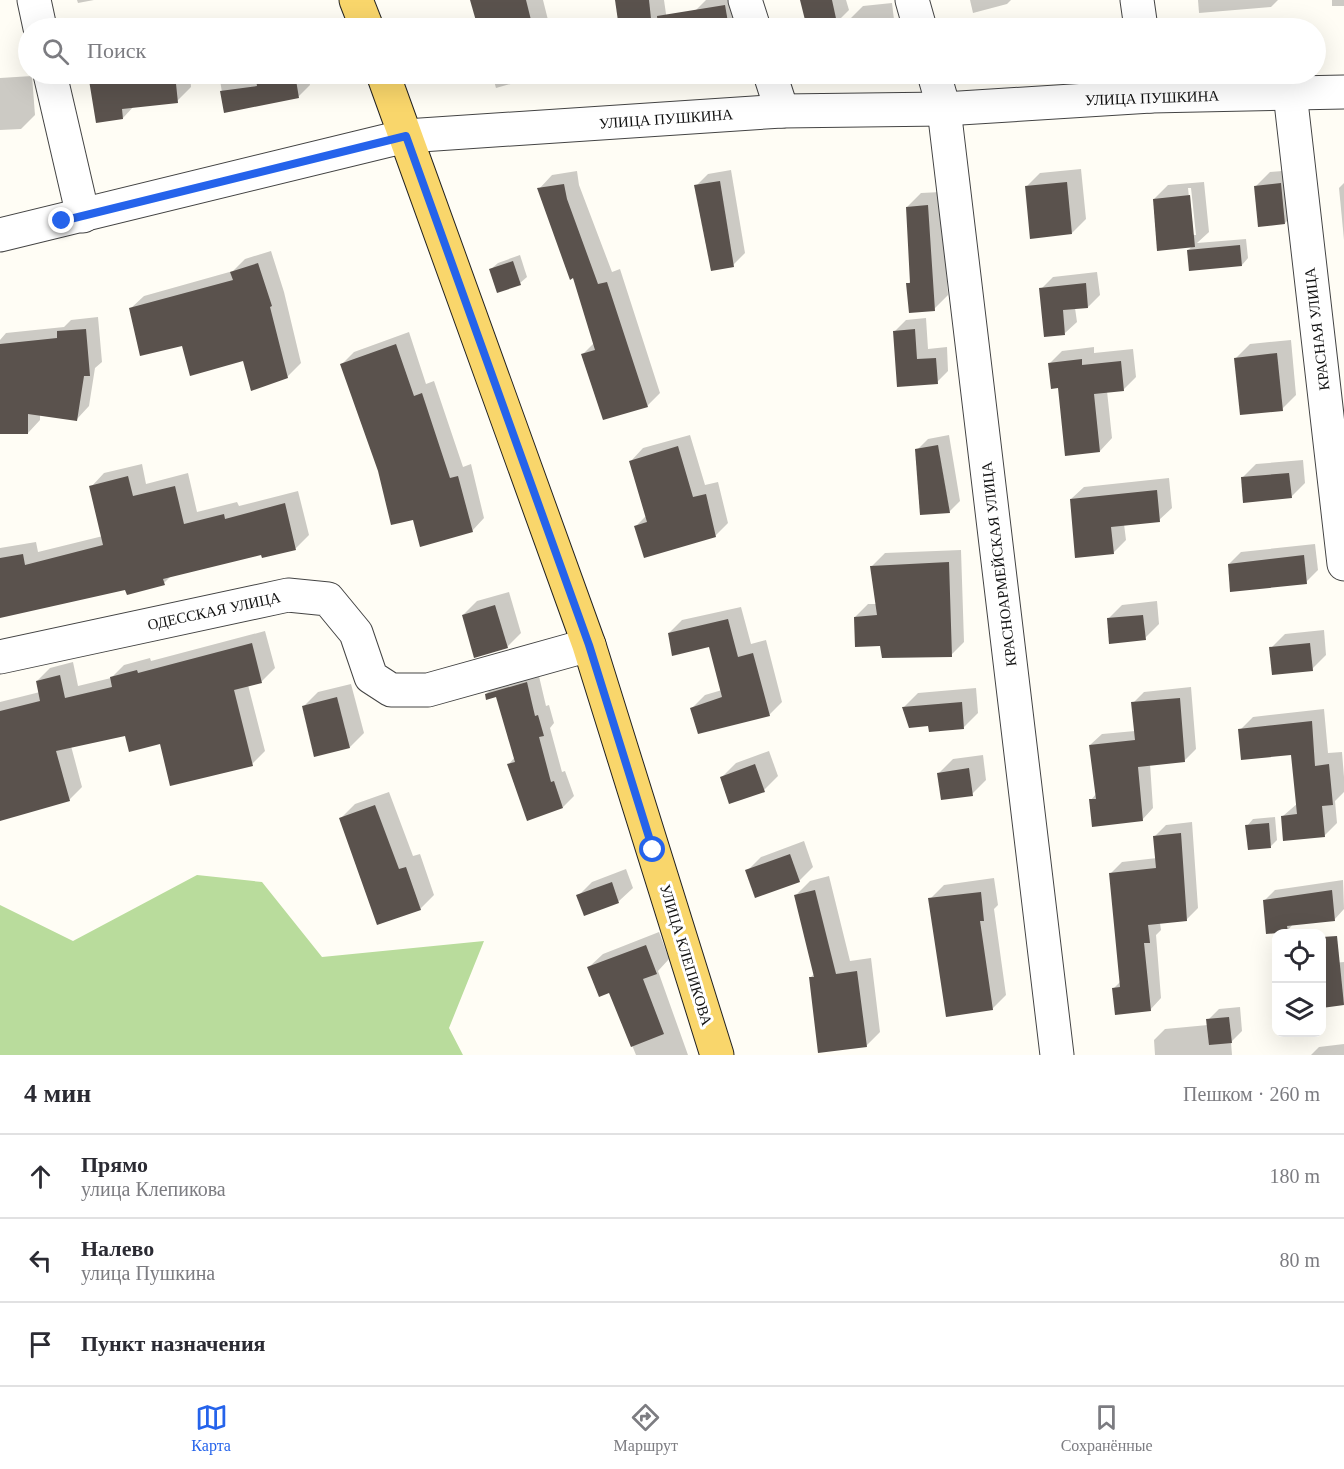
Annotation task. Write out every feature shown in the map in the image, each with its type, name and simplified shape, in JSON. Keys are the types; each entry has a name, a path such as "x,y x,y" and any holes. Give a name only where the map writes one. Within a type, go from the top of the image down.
{"main road":[{"path":"356,0 363,18"},
{"name":"УЛИЦА КЛЕПИКОВА","path":"387,84 589,645 717,1055"}],"street":[{"path":"34,0 38,18"},
{"path":"744,0 750,18"},
{"path":"912,0 917,18"},
{"path":"1137,0 1140,18"},
{"path":"52,84 83,216"},
{"path":"773,84 782,111"},
{"name":"КРАСНОАРМЕЙСКАЯ УЛИЦА","path":"937,84 944,109 1057,1055"},
{"name":"УЛИЦА ПУШКИНА","path":"0,235 406,136 782,111 944,109 1149,85 1290,93 1344,92"},
{"name":"КРАСНАЯ УЛИЦА","path":"1290,93 1344,564"},
{"name":"ОДЕССКАЯ УЛИЦА","path":"0,657 288,595 328,600 356,633 371,677 391,690 429,690 589,645"}],"green space":[{"path":"197,875 262,882 322,957 484,941 449,1028 463,1055 0,1055 0,905 73,941"}],"building":[{"path":"470,0 526,0 530,18 475,18"},
{"path":"615,0 649,0 651,18 618,18"},
{"path":"800,0 832,0 836,18 804,18"},
{"path":"725,5 727,18 657,18 657,16"},
{"path":"90,84 176,84 178,103 122,109 123,119 96,123"},
{"path":"257,84 297,84 299,98 224,113 220,91 257,86"},
{"path":"720,181 734,267 711,271 694,185"},
{"path":"1067,182 1072,234 1030,239 1025,186"},
{"path":"1281,183 1285,224 1258,227 1254,186"},
{"path":"564,184 567,199 598,284 607,282 648,407 603,420 581,354 595,350 573,278 570,280 537,188"},
{"path":"1190,195 1195,247 1157,251 1153,199"},
{"path":"928,205 935,311 909,313 906,283 910,283 906,207"},
{"path":"1240,245 1242,266 1189,271 1187,250"},
{"path":"513,261 521,285 497,293 489,269"},
{"path":"258,263 272,306 270,307 288,378 251,391 243,361 190,376 182,346 140,356 129,308 233,280 230,272"},
{"path":"1086,283 1088,308 1063,310 1065,335 1044,337 1039,288"},
{"path":"86,329 90,376 84,376 77,421 28,414 28,434 0,434 0,344 57,338 57,331"},
{"path":"915,329 917,359 936,358 938,384 897,387 893,331"},
{"path":"396,344 414,396 422,393 450,478 458,476 473,532 420,547 413,520 391,525 378,471 340,364"},
{"path":"1277,353 1283,411 1240,415 1234,358"},
{"path":"1082,359 1082,365 1121,361 1124,391 1094,394 1100,452 1065,456 1058,388 1051,389 1048,363"},
{"path":"938,445 950,513 920,515 915,449"},
{"path":"678,446 693,497 706,494 716,537 644,558 634,526 647,522 629,461"},
{"path":"1289,473 1292,498 1243,503 1241,477"},
{"path":"128,476 133,496 175,486 184,524 224,514 225,519 285,503 296,550 262,558 261,555 163,579 165,585 127,595 125,590 0,618 0,558 23,554 25,565 103,545 89,486"},
{"path":"1157,490 1160,522 1111,527 1114,554 1075,558 1070,499"},
{"path":"1304,555 1307,584 1230,592 1228,564"},
{"path":"949,562 952,657 882,658 880,646 855,647 854,617 877,615 870,566"},
{"path":"495,605 508,648 474,658 462,615"},
{"path":"1143,615 1146,640 1109,644 1107,618"},
{"path":"728,619 738,657 753,653 770,716 698,734 690,708 722,697 709,647 672,656 668,633"},
{"path":"252,643 262,683 234,690 253,766 170,786 160,744 129,752 125,736 56,751 70,801 0,821 0,711 40,701 36,681 60,675 65,698 112,687 110,677 137,670 138,673"},
{"path":"1310,643 1313,671 1272,675 1269,647"},
{"path":"527,682 535,716 538,715 544,736 539,737 551,782 554,781 563,808 527,821 507,764 515,762 496,697 486,700 485,694"},
{"path":"337,697 350,748 314,757 302,706"},
{"path":"1180,698 1185,762 1138,767 1143,821 1092,827 1089,799 1096,799 1089,745 1135,740 1131,702"},
{"path":"962,702 964,729 929,732 928,726 909,728 902,707"},
{"path":"1312,721 1315,766 1329,764 1333,805 1322,806 1325,837 1283,841 1281,816 1297,814 1291,755 1241,760 1238,729"},
{"path":"755,764 765,792 729,804 720,777"},
{"path":"969,768 973,796 941,800 937,773"},
{"path":"375,805 399,869 406,867 421,910 377,925 339,818"},
{"path":"1269,823 1271,848 1248,850 1245,825"},
{"path":"1181,833 1187,921 1148,925 1150,943 1144,943 1151,1011 1115,1015 1112,988 1120,987 1109,873 1156,868 1153,836"},
{"path":"790,854 800,882 755,898 745,870"},
{"path":"612,882 619,903 584,916 576,895"},
{"path":"815,890 836,974 857,971 867,1047 818,1053 809,977 814,977 794,895"},
{"path":"1332,890 1335,921 1287,926 1288,929 1272,929 1272,933 1266,934 1263,900"},
{"path":"981,892 984,921 980,921 993,1010 946,1017 928,898"},
{"path":"1337,936 1344,1005 1326,1007 1326,983 1326,937"},
{"path":"646,945 657,974 643,979 664,1034 631,1047 609,993 599,997 587,967"},
{"path":"1229,1017 1232,1043 1209,1045 1206,1019"}],"route":[{"path":"62,221 406,136 589,645 653,850"}]}
